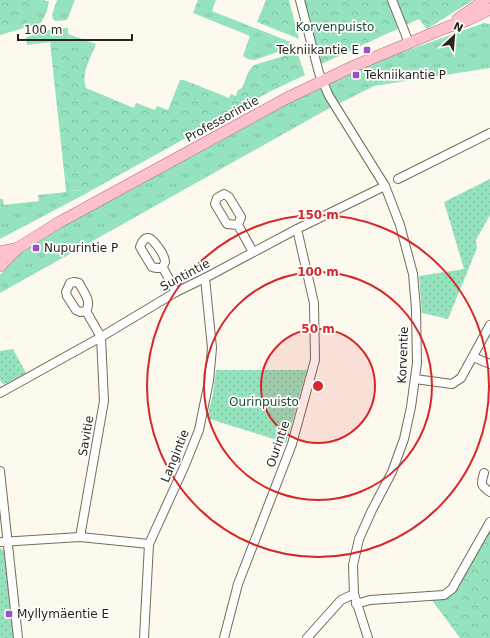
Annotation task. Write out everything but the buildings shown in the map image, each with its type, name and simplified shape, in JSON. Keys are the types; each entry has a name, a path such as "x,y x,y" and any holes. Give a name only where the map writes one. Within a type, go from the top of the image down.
{"main road":[{"name":"Professorintie","path":"445,28 485,0"},
{"name":"Professorintie","path":"0,266 18,248 58,223 287,98 354,66 468,20 490,9"},
{"name":"Professorintie","path":"0,252 18,248"}],"street":[{"name":"Korventie","path":"300,0 322,81 329,96 385,186 400,225 413,274 416,309 417,363 404,439 392,472 359,539 354,565 354,594 368,638"},
{"path":"392,0 408,43"},
{"path":"398,179 490,133"},
{"name":"Suntintie","path":"0,393 101,337 176,292 297,229 385,186"},
{"path":"238,225 253,252"},
{"name":"Ourintie","path":"224,638 238,584 292,444 315,360 314,303 297,229"},
{"path":"163,268 176,292"},
{"name":"Langintie","path":"144,638 149,544 185,466 199,430 208,381 212,348 205,278"},
{"path":"86,311 101,337"},
{"path":"415,379 452,384 461,378 490,325"},
{"name":"Savitie","path":"80,537 104,402 101,337"},
{"path":"473,357 490,364"},
{"path":"0,471 4,541 18,638"},
{"path":"484,473 481,484 482,487 490,492"},
{"path":"356,604 370,600 444,595 452,589 490,522"},
{"path":"4,541 80,537 149,544"},
{"path":"307,638 341,600 354,594"}],"green space":[{"path":"0,0 41,0 42,2 32,13 35,25 0,29"},
{"path":"41,0 49,1 47,11 41,23 0,35 0,29 34,25 32,13 42,2"},
{"path":"57,0 75,0 67,20 55,21 53,19 52,15"},
{"path":"198,0 216,0 212,11 293,43 294,45 293,47 254,60 248,59 243,56 250,36 193,13"},
{"path":"266,0 289,0 299,39 257,22"},
{"name":"Korvenpuisto","path":"300,0 473,0 427,29 419,19 317,66"},
{"path":"484,23 490,24 490,68 374,86 326,110 0,293 0,275 23,245 322,81"},
{"path":"68,28 68,34 96,44 85,71 86,88 134,108 136,103 155,110 157,106 168,110 180,80 184,80 229,98 231,94 236,96 238,90 242,88 249,71 254,65 297,52 305,75 271,91 94,189 86,191 66,190 50,42 27,45 26,38 52,29"},
{"path":"490,179 490,215 476,240 477,248 448,319 422,313 419,276 464,269 444,202"},
{"path":"94,189 0,239 0,199 3,199 4,205 39,201 38,195 66,192 66,190 86,191"},
{"path":"13,349 26,373 3,384 0,380 0,351"},
{"name":"Ourinpuisto","path":"216,370 307,370 286,443 207,418 213,394"},
{"path":"490,527 490,638 460,638 431,599 450,595"},
{"path":"0,548 4,551 14,638 0,638"}],"place":[{"name":"Tekniikantie E","path":"367,50"},
{"name":"Tekniikantie P","path":"356,75"},
{"name":"Nupurintie P","path":"36,248"},
{"name":"Myllymäentie E","path":"9,614"}]}
